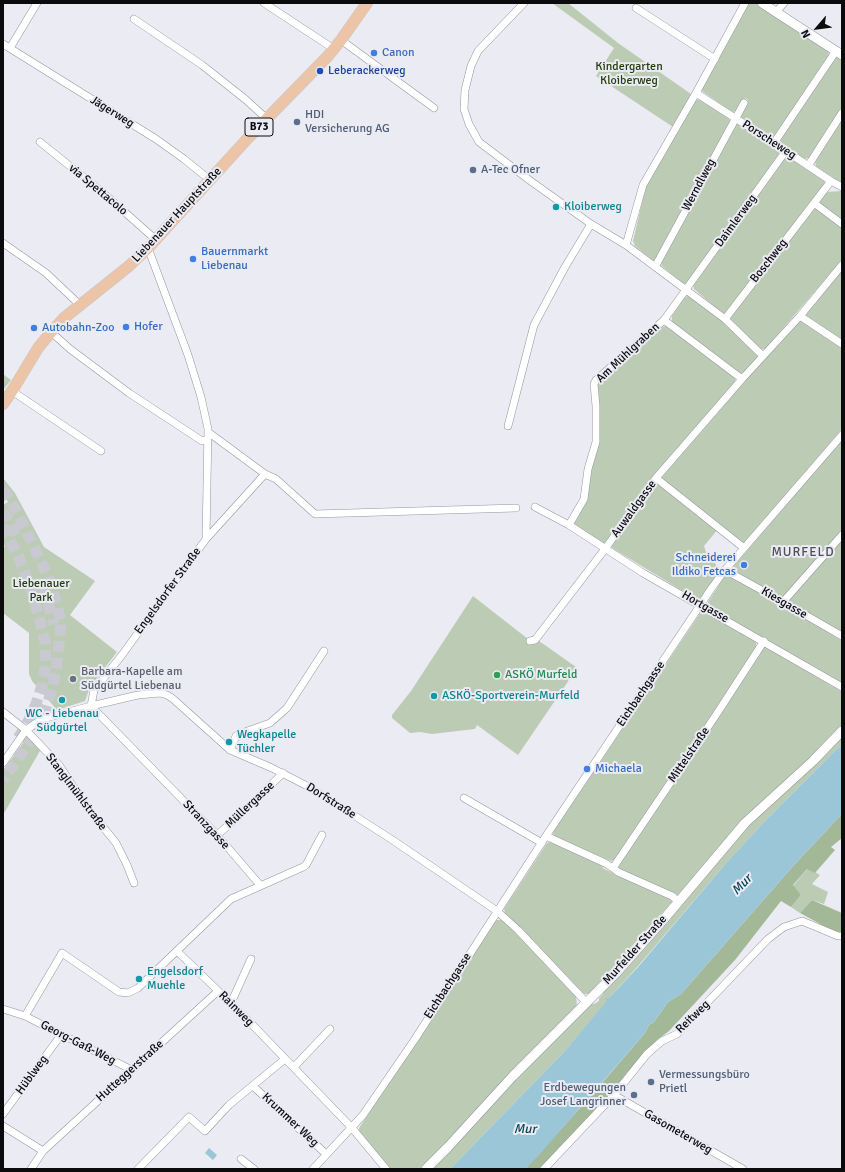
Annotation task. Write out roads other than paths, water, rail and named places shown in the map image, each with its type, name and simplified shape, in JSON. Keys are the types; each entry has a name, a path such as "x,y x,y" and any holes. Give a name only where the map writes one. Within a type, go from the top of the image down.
{"main road":[{"name":"Liebenauer Hauptstraße","path":"3,404 33,356 53,335 64,318 128,266 151,244 338,45 366,3"}],"street":[{"path":"10,48 38,3"},
{"path":"264,3 338,45 434,108"},
{"path":"524,3 478,52 471,66 465,90 464,109 469,124 480,142 532,182 591,224 626,245 725,319 763,356"},
{"path":"626,245 644,185 746,3"},
{"path":"762,3 839,53 774,143"},
{"path":"776,12 784,3"},
{"path":"636,8 715,59"},
{"path":"134,19 202,65 245,99 267,119"},
{"name":"Jägerweg","path":"3,44 156,140 184,159 210,180"},
{"name":"Porscheweg","path":"696,94 842,187"},
{"name":"Werndlweg","path":"655,267 744,102"},
{"path":"808,166 842,113"},
{"name":"via Spettacolo","path":"40,142 101,191 151,244"},
{"name":"Daimlerweg","path":"686,290 785,152"},
{"name":"Boschweg","path":"725,319 831,181"},
{"path":"814,203 842,224"},
{"path":"508,426 534,325 565,267 591,224"},
{"path":"3,243 46,273 80,305"},
{"name":"Engelsdorfer Straße","path":"91,706 94,690 122,655 206,540 208,432 201,397 151,244"},
{"name":"Auwaldgasse","path":"530,641 536,640 605,549 656,478 742,379 800,316 842,265"},
{"name":"Am Mühlgraben","path":"569,525 584,499 588,469 596,442 596,406 594,384 664,320 686,290"},
{"path":"800,316 842,344"},
{"path":"664,320 742,379"},
{"path":"53,335 129,393 202,441 207,440"},
{"path":"12,391 100,451"},
{"path":"208,432 265,474 276,479 315,514 516,508"},
{"name":"Eichbachgasse","path":"352,1128 363,1115 411,1044 546,836 700,605 725,570 842,435"},
{"path":"206,540 265,474"},
{"path":"656,478 744,548"},
{"path":"535,507 569,525"},
{"name":"Hortgasse","path":"569,525 643,572 842,687"},
{"path":"784,602 842,535"},
{"name":"Kiesgasse","path":"725,570 842,636"},
{"name":"Mittelstraße","path":"613,868 764,641"},
{"path":"230,750 236,736 270,723 287,708 324,651"},
{"name":"Dorfstraße","path":"26,730 42,719 91,706 147,694 163,694 172,698 230,750 283,773 313,789 391,839 497,911 518,930 586,1002"},
{"name":"Stranzgasse","path":"91,706 217,835 260,885"},
{"name":"Stanglmühlstraße","path":"3,712 26,730 59,765 86,806 116,843 134,883"},
{"path":"3,763 26,730"},
{"name":"Murfelder Straße","path":"426,1169 513,1076 617,972 745,823 813,761 842,731"},
{"name":"Müllergasse","path":"217,835 238,818 283,773"},
{"path":"464,798 542,843"},
{"path":"177,951 231,899 303,867 322,835"},
{"path":"546,836 606,862 618,872 672,896 678,901"},
{"name":"Reitweg","path":"544,1169 614,1094 647,1054 662,1041 677,1034 768,938 784,927 802,921 838,936 842,936"},
{"name":"Georg-Gaß-Weg","path":"25,1016 62,953 118,992 126,993 140,987 177,951"},
{"name":"Rainweg","path":"177,951 231,1003 352,1128 386,1169"},
{"path":"231,1003 251,959"},
{"name":"Hutteggerstraße","path":"31,1169 42,1151 218,991"},
{"name":"Georg-Gaß-Weg","path":"3,1009 25,1016 132,1070"},
{"path":"294,1068 330,1029"},
{"name":"Hüblweg","path":"3,1114 61,1035"},
{"name":"Krummer Weg","path":"138,1169 189,1117 205,1131 229,1106 285,1059"},
{"name":"Krummer Weg","path":"253,1086 326,1154"},
{"name":"Gasometerweg","path":"614,1094 743,1169"},
{"path":"3,1126 42,1151"},
{"path":"313,1169 352,1128"},
{"path":"241,1159 254,1169"}],"water":[{"name":"Mur","path":"842,746 842,814 794,865 681,994 668,1002 654,1022 649,1025 645,1033 539,1155 525,1169 450,1169 564,1052 606,1002 606,998 609,998 639,966 727,862 766,820 837,749"},
{"path":"209,1148 217,1155 213,1160 205,1153"}],"tunnel":[{"path":"3,489 18,514 47,574 57,604 61,623 57,664 53,686 46,709 26,747 3,780"},
{"path":"3,511 16,535"},
{"path":"3,526 19,558 31,588 45,641 46,663 42,685 36,704 27,724 18,738"},
{"path":"44,587 54,624"}],"place":[{"name":"Canon","path":"374,53"},
{"name":"Leberackerweg","path":"320,71"},
{"name":"HDI Versicherung AG","path":"297,122"},
{"name":"A-Tec Ofner","path":"473,170"},
{"name":"Kloiberweg","path":"556,207"},
{"name":"Bauernmarkt Liebenau","path":"193,259"},
{"name":"Hofer","path":"126,327"},
{"name":"Autobahn-Zoo","path":"34,328"},
{"name":"Schneiderei Ildiko Fetcas","path":"744,565"},
{"name":"ASKÖ Murfeld","path":"497,675"},
{"name":"Barbara-Kapelle am Südgürtel Liebenau","path":"73,679"},
{"name":"ASKÖ-Sportverein-Murfeld","path":"434,696"},
{"name":"WC - Liebenau Südgürtel","path":"62,700"},
{"name":"Wegkapelle Tüchler","path":"229,742"},
{"name":"Michaela","path":"587,769"},
{"name":"Engelsdorf Muehle","path":"139,979"},
{"name":"Vermessungsbüro Prietl","path":"651,1082"},
{"name":"Erdbewegungen Josef Langrinner","path":"634,1095"}],"district":[{"name":"MURFELD","path":"803,553"}],"park label":[{"name":"Kindergarten Kloiberweg","path":"629,74"},
{"name":"Liebenauer Park","path":"41,591"}]}
